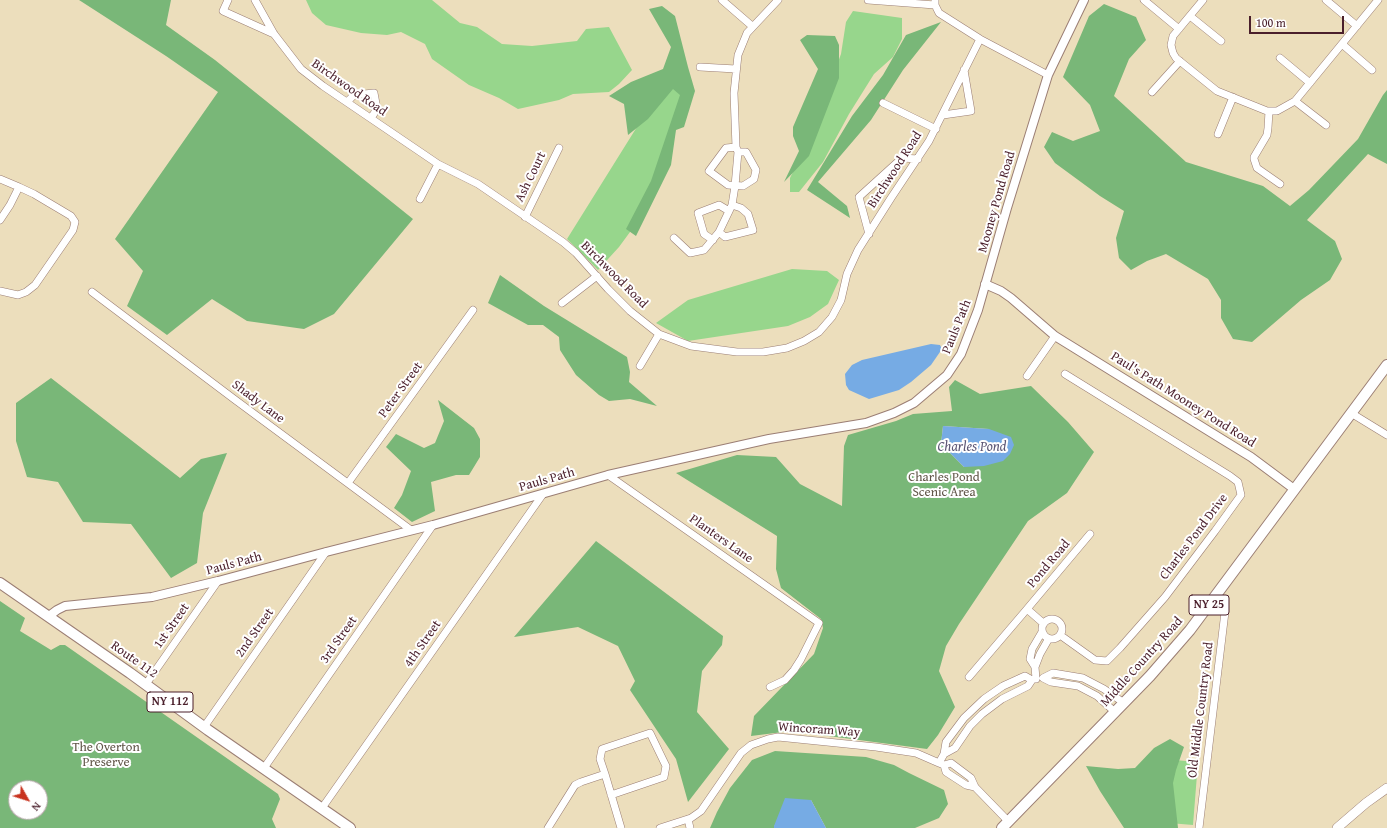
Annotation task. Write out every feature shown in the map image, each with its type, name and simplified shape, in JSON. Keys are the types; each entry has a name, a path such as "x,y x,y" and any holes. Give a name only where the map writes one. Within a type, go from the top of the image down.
{"main road":[{"name":"Middle Country Road","path":"1009,826 1161,664 1190,630 1387,365"},
{"name":"Route 112","path":"0,583 350,828"},
{"path":"1337,828 1366,803 1387,788"}],"street":[{"path":"228,0 223,11 274,34"},
{"name":"Birchwood Road","path":"255,0 274,34 302,69 323,86 438,164 478,184 572,249 630,311 659,334 691,346 737,352 769,351 787,348 804,341 819,332 832,317 841,300 847,274 858,250 936,129 980,38"},
{"path":"722,0 752,26"},
{"path":"674,238 690,253 704,250 719,232 730,208 735,186 737,149 734,93 736,69 742,43 752,26 778,0"},
{"path":"868,0 935,2 939,13 980,38 1048,75"},
{"name":"Mooney Pond Road","path":"985,284 1048,75 1084,0"},
{"path":"1144,0 1179,29"},
{"path":"1203,0 1173,36 1171,45 1173,53 1180,61 1213,88 1268,111 1277,111 1295,101 1378,0"},
{"path":"1326,0 1356,26"},
{"path":"1190,16 1221,41"},
{"path":"1342,44 1372,70"},
{"path":"1280,58 1310,83"},
{"path":"1152,92 1180,61"},
{"path":"700,67 736,69"},
{"path":"942,115 971,111 964,70"},
{"path":"348,102 354,95 374,93 377,109 371,118"},
{"path":"1218,134 1233,97"},
{"path":"1295,101 1326,125"},
{"path":"883,104 936,129"},
{"path":"1268,111 1267,135 1254,156 1254,159 1257,168 1280,184"},
{"name":"Ash Court","path":"525,217 559,148"},
{"path":"726,148 737,149 746,152 756,170 754,179 743,186 728,185 709,171 726,148"},
{"path":"868,234 859,197 902,158 918,159"},
{"path":"420,199 438,164"},
{"path":"0,178 34,194 71,216 75,222 73,230 35,285 26,292 18,295 0,291"},
{"path":"0,220 10,205 19,186"},
{"path":"713,240 704,234 698,213 719,205 730,208 740,208 748,214 753,230 725,237 719,232"},
{"path":"562,303 597,276"},
{"path":"985,284 1001,291 1011,298 1056,336 1027,376"},
{"name":"Pauls Path","path":"49,616 65,606 152,597 218,582 326,552 433,525 608,475 769,439 866,423 894,413 914,403 947,375 960,354 978,310 985,284"},
{"name":"Shady Lane","path":"92,292 234,400 411,530"},
{"name":"Peter Street","path":"348,484 472,310"},
{"path":"640,366 659,334"},
{"name":"Paul's Path Mooney Pond Road","path":"1056,336 1251,458 1294,490"},
{"name":"Charles Pond Drive","path":"1060,635 1095,660 1107,661 1165,597 1240,495 1238,482 1230,476 1065,374"},
{"path":"1351,413 1387,435"},
{"name":"Planters Lane","path":"608,475 819,623 794,670 785,680 770,687"},
{"name":"4th Street","path":"322,808 543,494"},
{"name":"3rd Street","path":"264,768 433,525"},
{"name":"Pond Road","path":"969,677 1090,534"},
{"name":"2nd Street","path":"204,727 326,552"},
{"name":"1st Street","path":"146,684 218,582"},
{"name":"Old Middle Country Road","path":"1199,828 1225,612 1216,597"},
{"path":"1027,609 1043,623"},
{"path":"1035,667 1048,640 1060,635 1062,629 1061,623 1057,620 1046,620 1043,623 1042,632 1032,649 1030,659 1035,667 1037,679"},
{"path":"1042,632 1044,637 1048,640"},
{"path":"944,754 955,748 970,726 982,714 1002,699 1028,686 1037,679 1052,673 1083,678 1104,689 1124,703"},
{"path":"941,764 946,742 964,718 984,699 1003,686 1025,676 1078,686 1097,696 1115,712"},
{"path":"611,795 664,777 666,766 650,733 602,749 600,759 621,828"},
{"name":"Wincoram Way","path":"660,828 688,819 701,811 741,753 751,745 768,738 778,737 876,747 916,753 941,764 951,763 971,778 975,787 1009,826"},
{"path":"548,828 575,785 605,774"},
{"path":"688,819 690,828"}],"green space":[{"path":"79,0 171,0 166,25 215,60 413,219 334,314 304,329 247,321 212,299 167,335 127,306 143,271 115,239 218,92 166,56"},
{"path":"306,0 432,0 460,23 477,27 502,44 532,46 577,41 586,29 609,27 632,70 609,92 573,94 559,100 518,109 499,98 469,85 432,59 425,44 401,32 387,35 361,33 326,25 312,13"},
{"path":"1104,4 1136,17 1146,40 1129,59 1114,96 1186,162 1263,186 1290,206 1309,190 1358,139 1387,90 1387,164 1368,154 1307,220 1335,241 1342,259 1330,280 1301,300 1252,342 1233,339 1221,318 1221,300 1208,279 1166,254 1147,261 1131,270 1119,258 1116,238 1124,211 1100,196 1055,163 1044,147 1052,132 1073,141 1100,131 1090,105 1063,77 1089,16"},
{"path":"662,6 675,16 695,91 684,127 676,130 671,165 636,236 626,229 651,181 680,95 673,89 648,119 628,135 624,104 609,96 631,82 663,69 671,47 649,9"},
{"path":"853,11 902,18 902,39 893,57 874,74 849,114 823,162 799,192 790,192 790,178 810,137 841,54 846,22"},
{"path":"941,22 903,70 871,120 818,182 847,206 850,218 807,190 852,116 883,75 906,35"},
{"path":"807,35 835,36 839,45 839,78 809,156 784,182 799,151 793,136 793,127 818,69 800,40"},
{"path":"671,80 685,89 641,217 619,247 598,270 567,239 660,90"},
{"path":"792,269 827,271 839,280 828,304 810,317 788,326 688,341 656,323 688,300"},
{"path":"500,275 544,306 627,357 630,372 629,382 657,406 630,399 609,401 599,395 576,375 560,350 559,337 543,325 528,325 488,303"},
{"path":"51,378 180,478 201,459 227,453 203,513 197,563 171,578 131,524 83,522 58,482 27,477 16,441 16,403"},
{"name":"Charles Pond Scenic Area","path":"955,380 980,394 1031,386 1068,422 1094,452 1067,493 1028,521 946,646 939,671 955,707 938,735 927,749 791,731 751,736 754,716 814,654 823,628 821,619 781,588 776,569 777,536 676,473 737,455 776,457 800,484 842,506 844,446 848,435 896,421 913,414 952,411 949,387","holes":["943,426 989,429 964,467 941,444"]},
{"path":"438,400 474,428 480,439 480,457 469,475 456,475 431,482 435,511 412,522 394,508 402,495 411,471 386,447 396,434 424,448 435,443 444,421"},
{"path":"596,541 723,636 722,645 702,671 697,712 729,749 688,802 676,759 630,690 635,681 618,646 578,627 514,637"},
{"name":"The Overton Preserve","path":"0,601 25,618 20,631 51,650 60,645 65,645 278,794 280,799 272,819 276,828 0,828"},
{"path":"1170,739 1184,747 1173,783 1178,828 1124,828 1086,766 1118,769 1135,768 1154,748"},
{"path":"775,751 866,757 894,765 944,790 948,804 939,818 915,828 826,828 811,800 774,826 774,828 710,828 730,788 752,760"},
{"path":"1174,760 1198,762 1193,825 1169,823"}],"water":[{"path":"931,344 940,345 942,349 931,365 899,390 869,399 849,390 846,385 845,374 852,365 862,360"},
{"name":"Charles Pond","path":"943,426 989,429 1011,437 1014,445 1010,454 1003,461 984,466 964,467 941,444"},
{"path":"785,798 811,800 826,828 774,828"}]}
